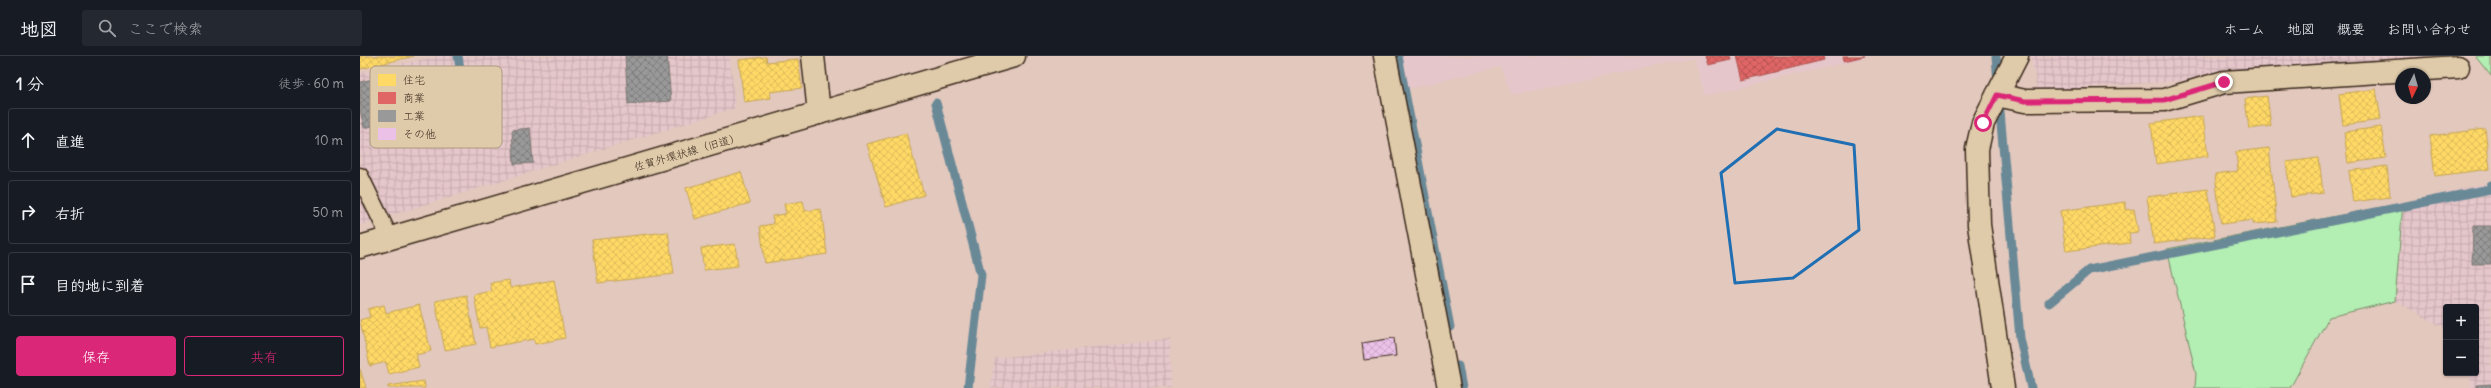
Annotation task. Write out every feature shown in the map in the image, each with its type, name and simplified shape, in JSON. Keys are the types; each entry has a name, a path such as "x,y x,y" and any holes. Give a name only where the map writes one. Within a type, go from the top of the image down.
{"street":[{"path":"813,56 819,113"},
{"name":"佐賀外環状線（旧道）","path":"360,247 1014,56"},
{"path":"1385,56 1449,388"},
{"path":"2003,388 1979,225 1977,148 1983,123 2017,56"},
{"path":"1997,95 2025,101 2164,100 2224,82 2458,68"}],"lane":[{"path":"360,176 390,238"}],"highlighted area":[{"path":"1777,129 1854,145 1859,230 1793,278 1735,283 1721,173"}],"shaded area":[{"path":"438,56 730,56 735,108 360,225 360,73 370,71 370,148 502,148 502,66 392,66"},
{"path":"1402,56 1874,56 1705,96 1694,58 1512,95 1500,67 1408,89"},
{"path":"2031,56 2434,56 2434,63 2037,91"},
{"path":"2491,182 2491,388 2471,388 2470,376 2479,376 2479,304 2443,304 2443,327 2395,301 2403,203"},
{"path":"1170,339 1171,388 990,388 995,358"}],"green space":[{"path":"2475,56 2491,56 2491,76"},
{"path":"2403,203 2395,301 2329,317 2290,388 2195,388 2196,374 2167,249"}],"building: 住宅":[{"path":"360,56 414,56 370,66 360,69"},
{"path":"766,57 767,62 798,59 802,88 770,92 771,98 744,102 739,60"},
{"path":"2376,89 2381,120 2343,125 2339,94"},
{"path":"2267,96 2271,126 2249,129 2245,99"},
{"path":"2203,116 2208,156 2156,164 2151,123"},
{"path":"2381,127 2386,158 2348,163 2344,132"},
{"path":"2485,129 2490,169 2435,176 2430,136"},
{"path":"906,133 924,195 886,207 867,144"},
{"path":"2269,148 2277,222 2253,224 2253,220 2221,224 2215,174 2238,171 2236,152"},
{"path":"2319,158 2323,193 2291,197 2286,162"},
{"path":"2387,166 2390,197 2353,202 2349,171"},
{"path":"741,172 750,203 695,219 686,188"},
{"path":"2208,189 2215,236 2154,244 2147,197"},
{"path":"803,201 805,211 821,209 827,254 765,263 760,226 774,224 772,216 786,214 784,204"},
{"path":"2125,202 2126,210 2134,209 2138,232 2129,233 2130,243 2066,251 2060,211"},
{"path":"668,232 674,274 598,283 592,240"},
{"path":"735,244 738,266 704,270 701,248"},
{"path":"509,280 510,288 554,280 565,338 535,344 534,339 490,347 486,327 480,328 474,295 492,291 490,283"},
{"path":"466,295 476,344 445,350 435,301"},
{"path":"384,305 386,313 419,305 431,351 416,355 419,367 389,374 386,362 370,366 360,320 370,317 368,309"},
{"path":"360,369 366,388 360,388"},
{"path":"424,381 425,388 388,388 388,386"}],"building: 商業":[{"path":"1705,56 1730,56 1731,60 1708,65"},
{"path":"1737,56 1823,56 1824,60 1743,80"},
{"path":"1843,56 1865,56 1844,61"}],"building: 工業":[{"path":"625,56 667,56 671,101 628,104"},
{"path":"370,80 370,127 364,128 360,110 360,82"},
{"path":"530,128 533,163 514,164 512,130"},
{"path":"2473,226 2491,226 2491,264 2472,264"},
{"path":"2491,384 2491,388 2477,388 2477,385"}],"building: その他":[{"path":"1394,338 1396,356 1364,360 1362,343"}],"waterway":[{"path":"458,56 460,66"},
{"path":"1398,56 1450,327"},
{"path":"1996,56 1998,83"},
{"path":"1999,101 2020,338 2031,388"},
{"path":"936,103 981,275 968,388"},
{"path":"2049,303 2089,270 2490,189 2491,185"},
{"path":"1458,366 1462,388"}],"route":[{"path":"1983,123 1997,95 2025,101 2164,100 2224,82"}]}
